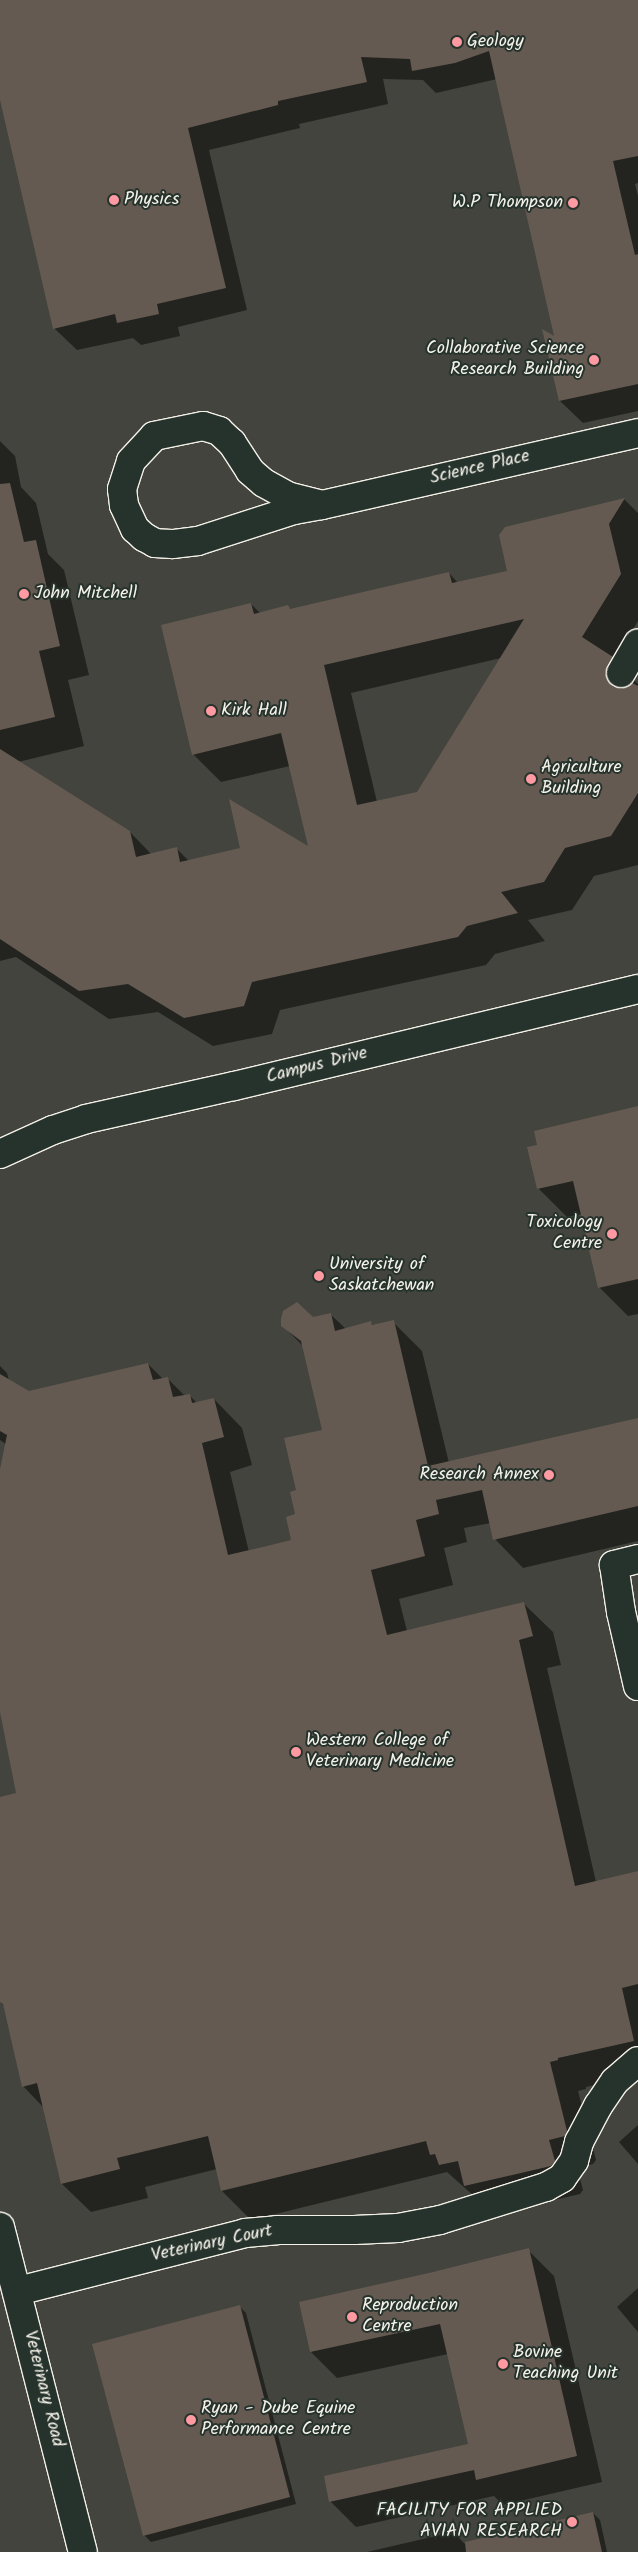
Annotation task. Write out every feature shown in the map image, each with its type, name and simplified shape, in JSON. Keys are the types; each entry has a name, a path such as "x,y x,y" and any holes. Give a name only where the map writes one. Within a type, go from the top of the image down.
{"street":[{"name":"Science Place","path":"322,505 287,496 264,482 250,471 232,443 220,431 202,426 154,436 131,461 122,489 124,505 135,529 155,543 172,544 198,541 294,510 322,505 638,433"},
{"name":"Science Place","path":"242,528 251,511 254,490 250,471"},
{"path":"622,673 638,644"},
{"name":"Campus Drive","path":"0,1154 30,1140 86,1119 234,1086 638,990"},
{"path":"638,1559 614,1565 621,1612 638,1686"},
{"name":"Veterinary Court","path":"18,2291 245,2234 277,2230 398,2228 440,2220 546,2187 562,2178 574,2161 579,2142 598,2106 615,2081 638,2061"},
{"name":"Veterinary Road","path":"0,2226 83,2552"}],"shaded area":[{"name":"University of Saskatchewan","path":"0,0 638,0 638,2552 0,2552"}],"building":[{"path":"0,0 638,0 638,156 613,161 635,255 638,254 638,384 559,401 542,329 554,336 489,51 455,63 412,71 410,59 361,57 367,82 278,101 278,105 188,128 226,288 157,304 159,314 117,323 115,314 53,329 0,100"},
{"name":"John Mitchell","path":"10,483 24,542 36,540 60,646 39,651 55,717 0,730 0,484"},
{"name":"Agriculture Building","path":"625,498 609,524 621,574 582,637 613,657 605,673 608,681 613,686 621,689 632,683 638,686 638,793 611,836 565,848 544,882 501,892 518,913 467,926 458,937 252,982 244,1006 184,1018 128,984 79,991 0,939 0,749 130,831 136,857 177,847 180,862 240,848 229,799 308,846 281,733 192,755 161,625 251,603 254,614 288,605 290,609 449,572 452,583 507,571 499,535 505,527","holes":["524,619 417,792 357,805 324,665"]},
{"name":"Toxicology Centre","path":"638,1106 638,1279 598,1288 573,1181 537,1189 527,1147 537,1145 534,1131"},
{"name":"Western College of Veterinary Medicine","path":"297,1302 313,1317 331,1313 335,1331 371,1321 372,1325 394,1320 428,1466 638,1418 638,1506 493,1540 482,1490 436,1500 439,1514 416,1520 425,1556 371,1570 387,1635 524,1602 533,1636 519,1640 575,1886 638,1871 638,1984 622,1988 634,2041 558,2058 558,2060 550,2062 567,2131 565,2136 549,2140 555,2161 551,2166 464,2186 458,2161 439,2165 435,2154 430,2155 426,2141 221,2191 208,2136 117,2158 120,2169 61,2184 37,2083 22,2087 3,2004 0,2002 0,1797 16,1793 0,1712 0,1469 7,1435 0,1431 0,1374 29,1391 148,1363 153,1380 168,1377 173,1397 190,1394 192,1403 214,1398 224,1437 202,1443 228,1555 263,1547 291,1540 286,1517 295,1514 290,1492 296,1490 284,1438 322,1430 301,1341 281,1326 283,1311"},
{"name":"Bovine Teaching Unit","path":"529,2248 577,2456 476,2480 474,2470 329,2502 324,2476 468,2444 440,2324 310,2352 299,2302"},
{"name":"Ryan - Dube Equine Performance Centre","path":"240,2305 290,2497 143,2536 92,2344"},
{"name":"FACILITY FOR APPLIED AVIAN RESEARCH","path":"593,2512 602,2552 466,2552 465,2542"}],"place":[{"name":"Geology","path":"457,42"},
{"name":"Physics","path":"114,200"},
{"name":"W.P Thompson","path":"573,203"},
{"name":"Collaborative Science Research Building","path":"594,360"},
{"name":"John Mitchell","path":"24,594"},
{"name":"Kirk Hall","path":"211,711"},
{"name":"Agriculture Building","path":"531,779"},
{"name":"Toxicology Centre","path":"612,1234"},
{"name":"University of Saskatchewan","path":"319,1276"},
{"name":"Research Annex","path":"549,1475"},
{"name":"Western College of Veterinary Medicine","path":"296,1752"},
{"name":"Reproduction Centre","path":"352,2317"},
{"name":"Bovine Teaching Unit","path":"503,2364"},
{"name":"Ryan - Dube Equine Performance Centre","path":"191,2420"},
{"name":"FACILITY FOR APPLIED AVIAN RESEARCH","path":"572,2522"}]}
